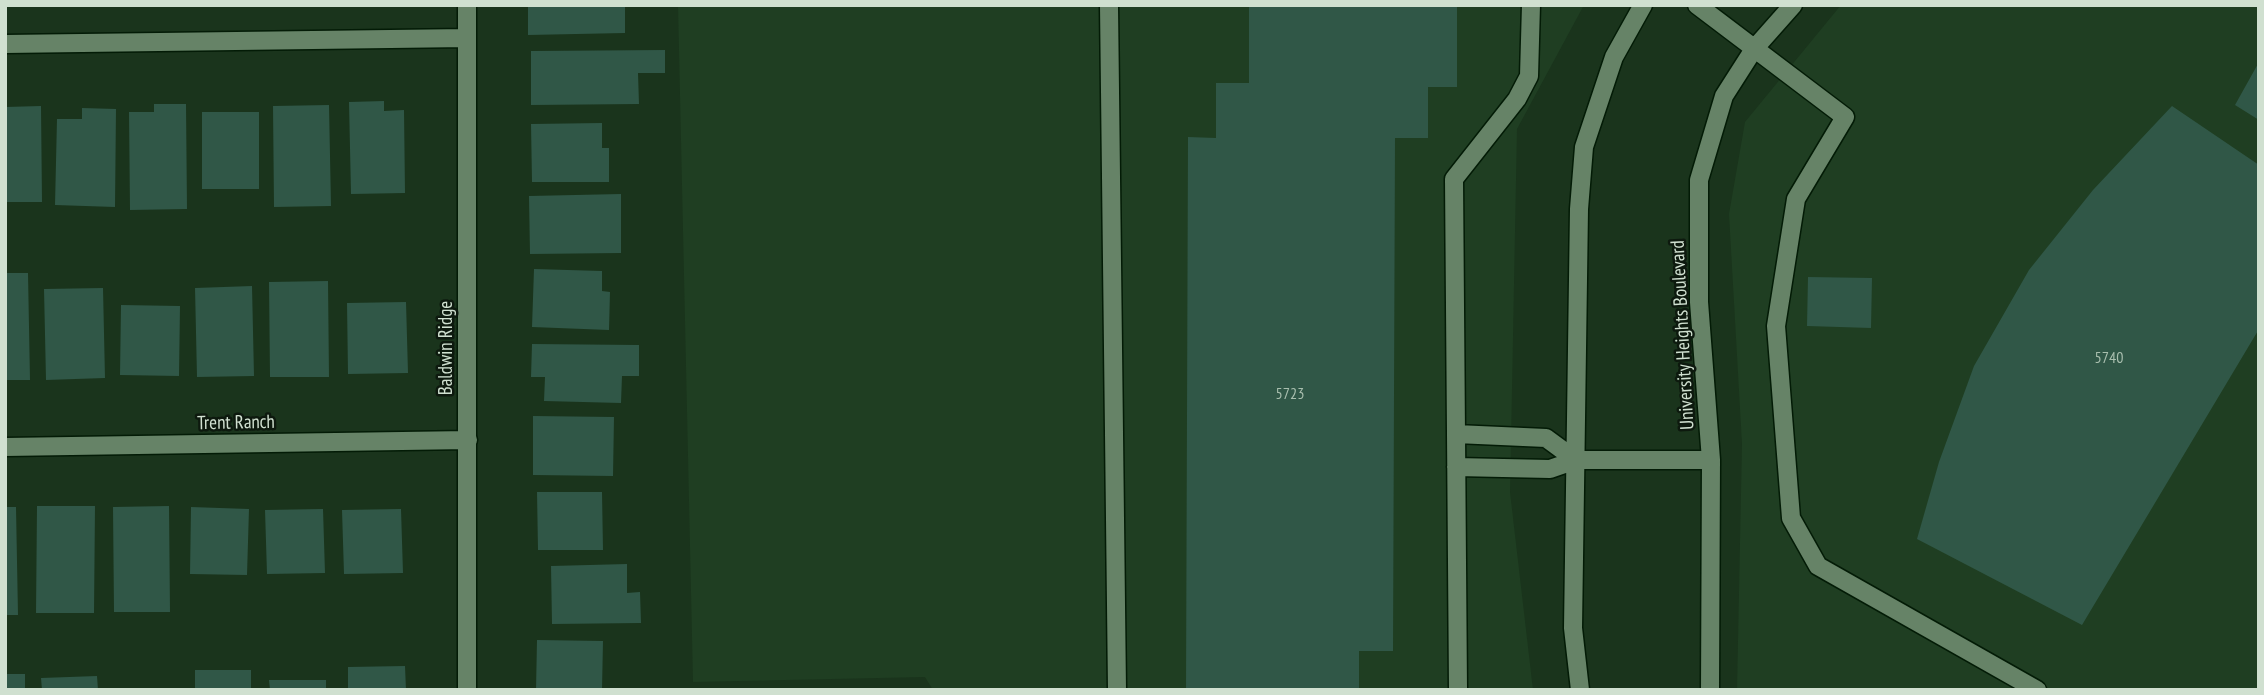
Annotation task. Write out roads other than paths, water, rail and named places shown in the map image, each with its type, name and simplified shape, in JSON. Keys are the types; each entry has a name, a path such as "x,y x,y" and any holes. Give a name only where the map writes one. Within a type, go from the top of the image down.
{"street":[{"name":"Baldwin Ridge","path":"467,5 467,690"},
{"path":"1109,5 1117,690"},
{"path":"1458,690 1454,179 1517,99 1529,76 1531,5"},
{"path":"1580,690 1573,628 1579,209 1584,147 1614,57 1643,5"},
{"path":"1697,5 1844,117 1796,199 1776,326 1791,518 1818,566 2037,690"},
{"name":"University Heights Boulevard","path":"1710,690 1711,460 1699,302 1699,180 1724,96 1754,49 1793,5"},
{"path":"5,44 467,38"},
{"path":"1456,434 1546,438 1576,460"},
{"name":"Trent Ranch","path":"5,447 468,440"},
{"path":"1456,467 1550,469 1576,460 1711,460"}]}
